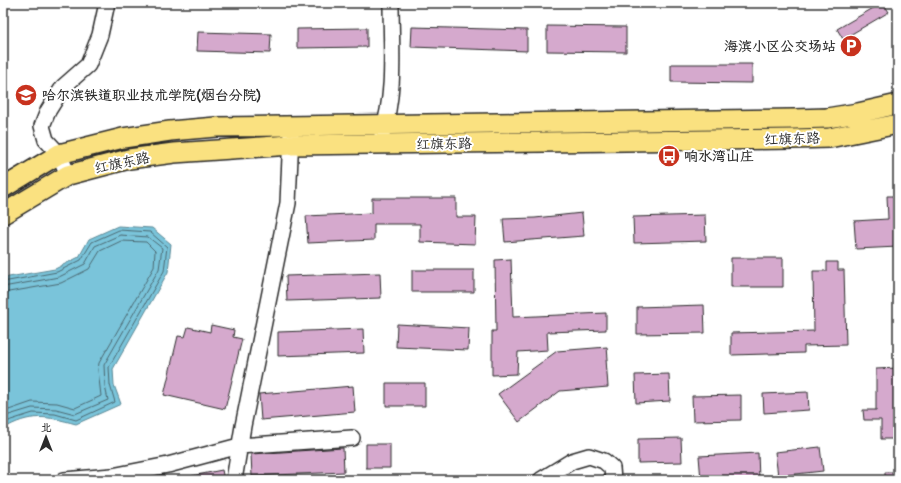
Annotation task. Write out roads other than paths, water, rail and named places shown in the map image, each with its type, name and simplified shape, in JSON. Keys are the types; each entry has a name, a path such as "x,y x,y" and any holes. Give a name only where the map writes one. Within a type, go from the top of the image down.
{"main road":[{"name":"红旗东路","path":"3,188 59,154 123,138 170,131 216,127 801,119 827,118 898,104"},
{"name":"红旗东路","path":"3,214 68,175 129,159 174,153 291,145 829,138 898,124"}],"street":[{"path":"68,175 59,154 46,140 42,126 48,111 63,87 88,65 100,35 107,3"},
{"path":"379,144 385,125 391,93 392,3"},
{"path":"234,480 239,446 288,203 292,126"},
{"path":"64,480 112,476 168,465 239,446 352,438"},
{"path":"541,480 572,461 589,456 604,461 612,468 613,480"}],"water":[{"path":"118,226 152,228 171,244 168,272 113,369 114,385 121,404 76,424 56,419 30,418 3,429 3,278 55,269 79,257 89,239"}],"place":[{"name":"海滨小区公交场站","path":"851,46"},
{"name":"哈尔滨铁道职业技术学院(烟台分院)","path":"26,95"},
{"name":"响水湾山庄","path":"669,156"}]}
